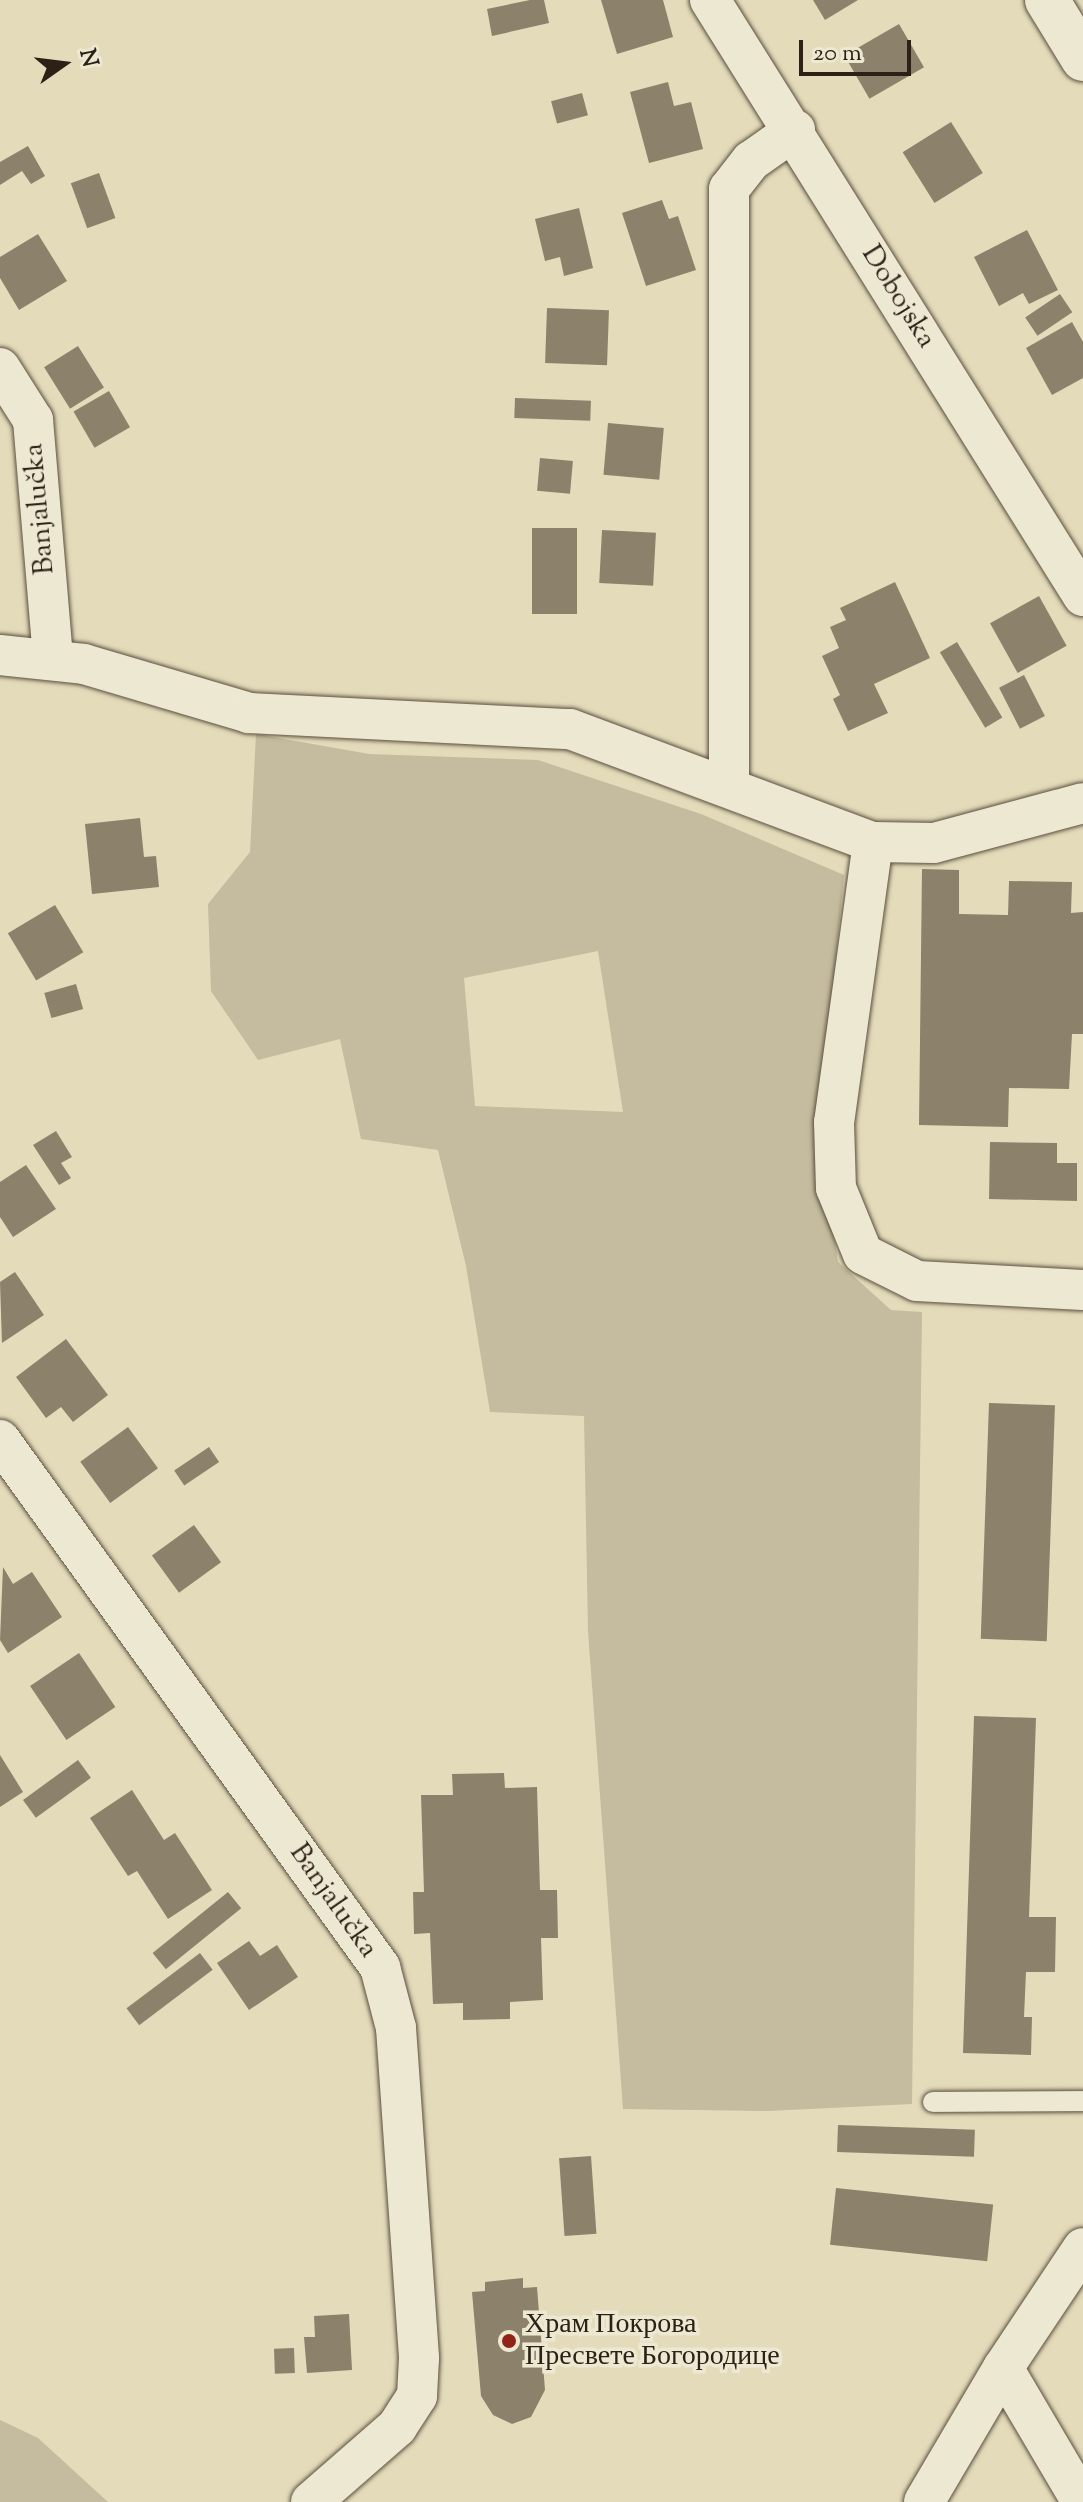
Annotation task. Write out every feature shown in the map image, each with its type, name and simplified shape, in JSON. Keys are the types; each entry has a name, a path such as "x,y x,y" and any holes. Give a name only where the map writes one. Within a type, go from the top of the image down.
{"main road":[{"path":"1047,0 1083,59"}],"street":[{"name":"Dobojska","path":"710,0 795,130 1083,596"},
{"path":"729,786 729,189 751,161 795,130"},
{"name":"Banjalučka","path":"0,368 33,420 53,659"},
{"path":"0,655 53,659 249,713 570,729 873,842 934,843 1083,803"},
{"path":"873,842 834,1122 836,1188 863,1254 917,1281 1083,1290"},
{"name":"Banjalučka","path":"0,1440 380,1967 396,2028 419,2358 417,2396 397,2427 311,2502"},
{"path":"924,2502 1003,2368 1083,2248"},
{"path":"1003,2368 1082,2502"}],"lane":[{"path":"933,2102 1083,2101"}],"shaded area":[{"path":"256,734 369,754 538,760 701,814 844,875 819,1133 838,1262 891,1310 922,1312 912,2104 768,2111 623,2109 588,1631 584,1416 490,1412 466,1266 438,1150 361,1139 340,1039 258,1060 211,991 208,904 250,852","holes":["598,951 623,1112 475,1106 464,978"]},
{"path":"0,2420 38,2438 108,2502 0,2502"}],"building":[{"path":"544,0 549,23 492,36 487,9"},
{"path":"601,0 663,0 673,37 617,54"},
{"path":"813,0 858,0 825,20"},
{"path":"899,24 924,67 869,99 844,56"},
{"path":"668,82 674,106 691,102 703,149 649,163 630,92"},
{"path":"582,93 588,115 557,123 551,101"},
{"path":"951,122 983,173 934,203 903,152"},
{"path":"28,146 45,176 31,184 22,171 0,185 0,162"},
{"path":"99,173 115,218 87,228 71,183"},
{"path":"662,200 669,219 678,216 696,270 646,286 622,213"},
{"path":"579,208 593,268 564,276 560,257 545,261 535,219"},
{"path":"1027,230 1058,290 1029,304 1023,293 999,306 974,257"},
{"path":"38,234 67,281 19,310 0,278 0,257"},
{"path":"1060,294 1072,312 1037,336 1025,317"},
{"path":"547,308 609,310 607,365 545,363"},
{"path":"1072,322 1083,342 1083,378 1052,395 1026,348"},
{"path":"78,346 104,388 70,409 44,367"},
{"path":"109,391 130,427 94,448 73,412"},
{"path":"515,398 591,401 590,421 514,418"},
{"path":"608,423 664,428 659,480 603,475"},
{"path":"540,458 573,461 570,494 537,491"},
{"path":"532,528 577,528 577,614 532,614"},
{"path":"602,530 656,533 653,586 599,583"},
{"path":"895,582 930,658 874,684 888,713 848,731 833,699 840,695 822,656 839,648 830,627 846,620 840,608"},
{"path":"1039,596 1067,646 1018,673 990,623"},
{"path":"957,642 1002,717 985,728 940,652"},
{"path":"1024,675 1045,716 1020,729 999,688"},
{"path":"140,818 144,857 156,856 159,887 92,894 85,824"},
{"path":"922,869 959,870 959,914 1008,915 1009,881 1072,882 1071,913 1083,912 1083,1034 1072,1034 1069,1089 1009,1088 1008,1127 919,1125"},
{"path":"55,905 83,952 36,980 8,933"},
{"path":"76,984 83,1009 51,1018 44,993"},
{"path":"56,1131 72,1157 61,1163 71,1178 59,1185 33,1145"},
{"path":"990,1142 1057,1143 1057,1163 1077,1163 1077,1201 989,1199"},
{"path":"26,1165 56,1209 13,1237 0,1217 0,1182"},
{"path":"15,1272 44,1315 2,1343 0,1282"},
{"path":"66,1339 108,1395 73,1422 61,1407 46,1418 16,1377"},
{"path":"989,1403 1055,1405 1047,1641 981,1639"},
{"path":"128,1427 158,1468 110,1503 80,1462"},
{"path":"209,1447 219,1462 184,1485 174,1470"},
{"path":"194,1525 221,1562 179,1593 152,1556"},
{"path":"3,1567 13,1584 32,1572 62,1617 8,1653 0,1640"},
{"path":"79,1653 115,1707 66,1740 30,1686"},
{"path":"974,1716 1036,1718 1029,1917 1056,1917 1055,1972 1026,1972 1024,2017 1032,2017 1031,2055 963,2053"},
{"path":"0,1755 23,1792 0,1807"},
{"path":"78,1760 91,1778 36,1818 23,1800"},
{"path":"504,1773 505,1788 537,1787 540,1890 557,1890 558,1938 541,1938 543,2000 510,2002 510,2019 463,2020 463,2003 433,2004 430,1933 414,1934 413,1892 424,1892 421,1795 453,1795 452,1774"},
{"path":"132,1790 164,1840 175,1833 212,1890 168,1919 137,1871 128,1876 90,1818"},
{"path":"228,1892 241,1908 166,1969 153,1953"},
{"path":"249,1941 260,1956 277,1945 298,1977 249,2010 217,1963"},
{"path":"200,1953 213,1970 139,2025 127,2008"},
{"path":"838,2125 975,2130 974,2157 837,2152"},
{"path":"591,2156 596,2234 565,2236 559,2158"},
{"path":"836,2188 993,2205 987,2261 830,2245"},
{"name":"Храм Покрова Пресвете Богородице","path":"523,2278 523,2288 537,2287 545,2390 531,2417 512,2424 493,2415 481,2396 472,2292 485,2291 485,2282"},
{"path":"349,2314 352,2370 307,2373 304,2337 315,2337 314,2316"},
{"path":"294,2348 295,2373 275,2374 274,2349"}],"place":[{"name":"Храм Покрова Пресвете Богородице","path":"509,2341"}]}
